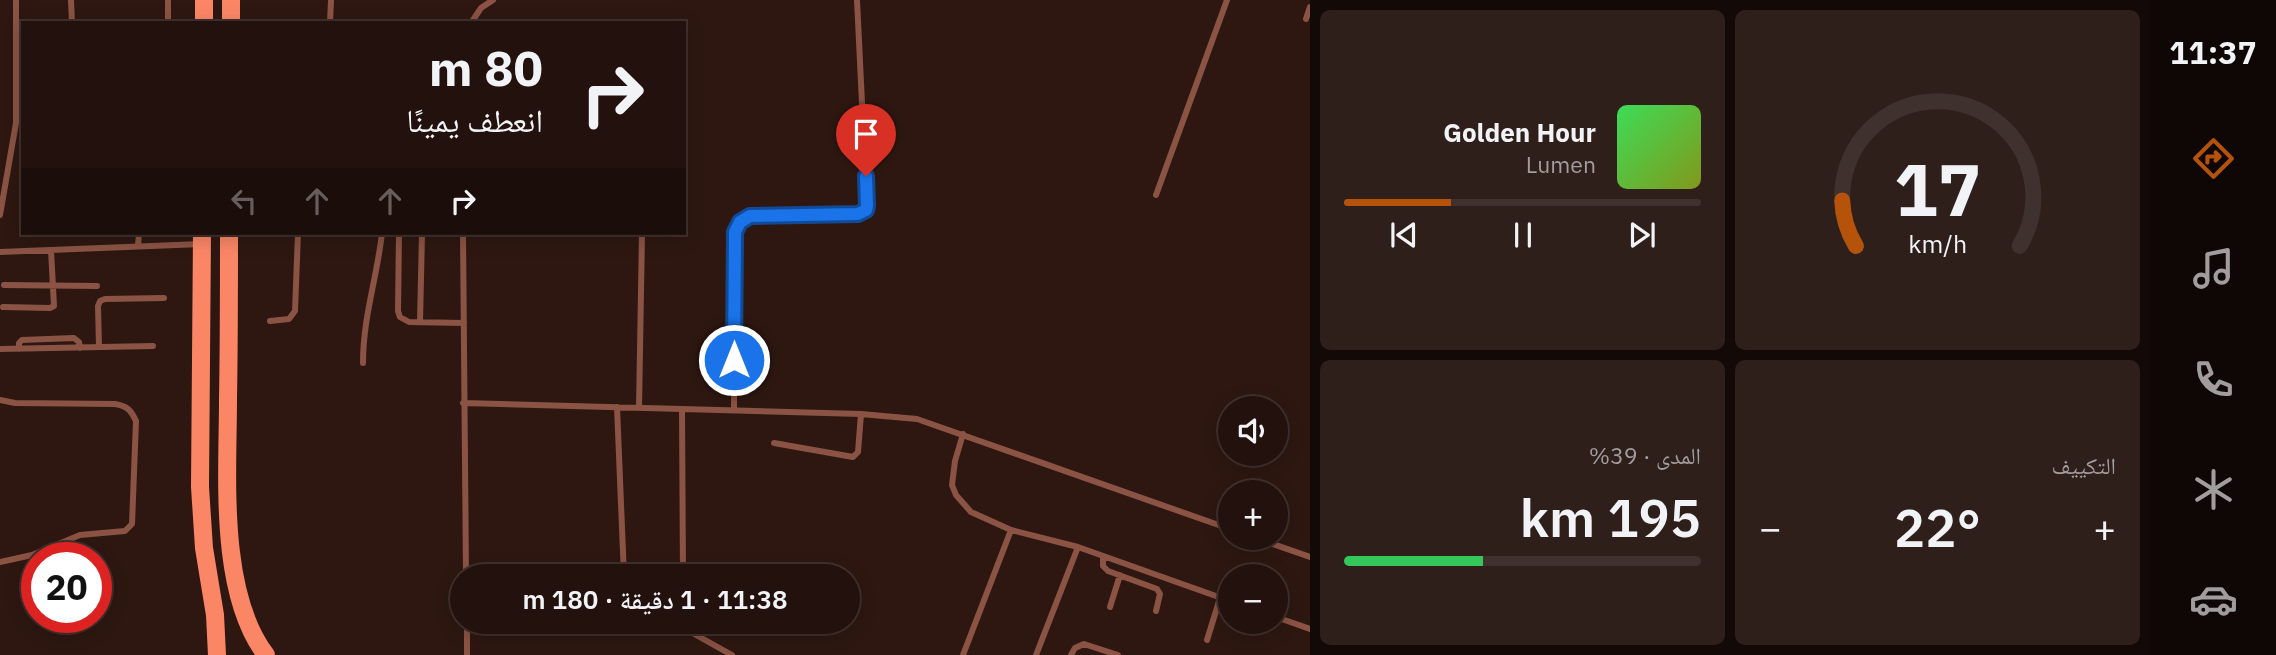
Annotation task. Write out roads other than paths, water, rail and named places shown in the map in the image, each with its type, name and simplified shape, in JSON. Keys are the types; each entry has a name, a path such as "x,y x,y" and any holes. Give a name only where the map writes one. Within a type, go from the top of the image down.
{"main road":[{"path":"204,0 204,21"},
{"path":"231,0 231,21"},
{"path":"229,235 230,538 243,615 254,640 266,655"},
{"path":"202,238 200,497 204,548 215,615 217,655"}],"lane":[{"path":"0,215 15,134 20,82 16,0"},
{"path":"71,0 72,21"},
{"path":"167,21 168,0"},
{"path":"330,21 331,0"},
{"path":"472,21 481,8 493,0"},
{"path":"734,411 735,232 740,222 750,216 858,214 866,210 857,0"},
{"path":"1156,195 1227,0"},
{"path":"1306,19 1310,7"},
{"path":"138,246 139,235"},
{"path":"270,321 285,320 294,315 298,235"},
{"path":"363,363 365,318 377,271 382,235"},
{"path":"399,235 398,314 405,321 464,323"},
{"path":"420,322 422,235"},
{"path":"463,235 466,564"},
{"path":"639,408 642,235"},
{"path":"0,252 138,246 202,238"},
{"path":"3,307 52,307 51,250"},
{"path":"4,285 97,286"},
{"path":"99,348 100,301 164,298"},
{"path":"0,349 19,349 22,340 37,339 76,339 80,348 153,346"},
{"path":"0,400 15,403 115,404 126,406 132,411 136,421 132,524 128,530 78,535 32,555 0,562"},
{"path":"463,403 861,414 917,419 1218,525"},
{"path":"617,407 624,564"},
{"path":"682,409 683,564"},
{"path":"774,443 853,457 858,452 861,414"},
{"path":"963,435 952,485 956,495 971,512 1011,530 1079,547 1218,597"},
{"path":"963,655 1011,530"},
{"path":"1036,655 1079,547"},
{"path":"1288,549 1310,557"},
{"path":"1103,556 1105,569 1157,589 1160,594 1156,611"},
{"path":"1110,607 1120,575"},
{"path":"1207,640 1218,604"},
{"path":"1288,621 1310,629"},
{"path":"467,634 467,655"},
{"path":"695,634 732,655"},
{"path":"1071,655 1075,648 1084,644 1118,655"}]}
